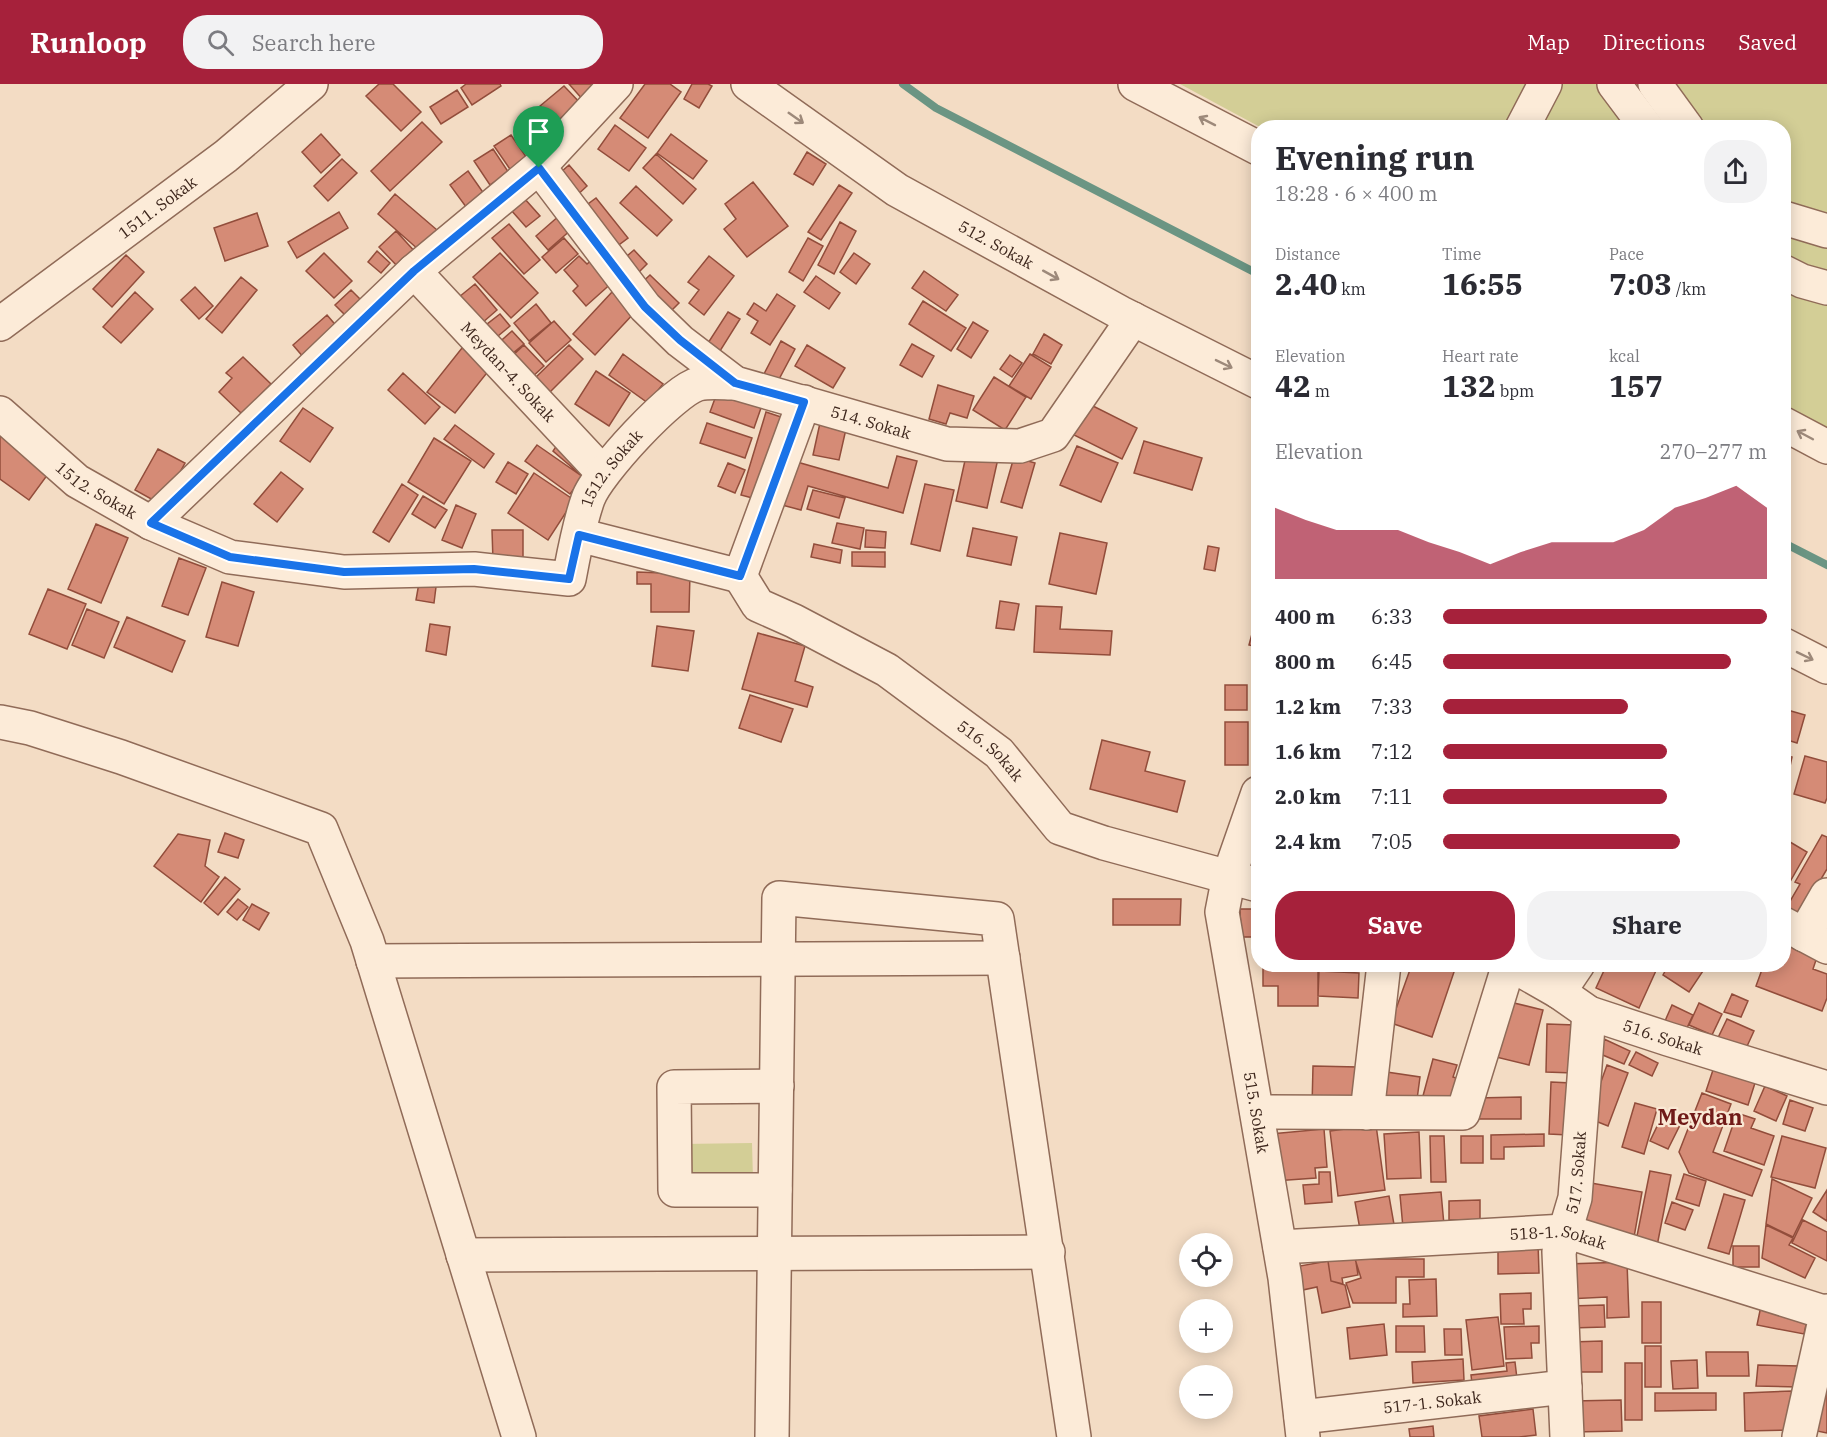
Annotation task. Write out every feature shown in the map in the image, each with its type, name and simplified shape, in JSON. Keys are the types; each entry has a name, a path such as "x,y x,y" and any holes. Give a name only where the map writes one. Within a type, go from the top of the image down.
{"street":[{"name":"1511. Sokak","path":"0,324 226,156 310,84"},
{"path":"151,523 414,271 539,168 616,84"},
{"name":"512. Sokak","path":"748,84 897,190 1133,319 1251,378"},
{"path":"1135,84 1251,144"},
{"path":"1526,120 1545,84"},
{"path":"1614,84 1641,120"},
{"path":"1654,84 1681,120"},
{"name":"514. Sokak","path":"539,168 645,307 680,340 735,383 947,444 1020,446 1053,435 1133,319"},
{"path":"1791,220 1827,231"},
{"name":"Meydan-4. Sokak","path":"414,271 603,473"},
{"path":"1791,276 1827,288"},
{"name":"1512. Sokak","path":"0,413 77,481 151,523 230,557 344,572 474,569 569,579 588,497 603,473 625,446 676,396 698,384 735,383"},
{"path":"579,535 740,576 804,402"},
{"path":"1791,428 1827,447"},
{"name":"516. Sokak","path":"740,576 758,605 794,621 887,670 999,753 1060,828 1104,843 1244,880"},
{"path":"1791,649 1827,667"},
{"path":"0,722 30,728 121,757 321,829 367,941 519,1437"},
{"name":"515. Sokak","path":"1251,836 1244,880 1222,912 1280,1247 1302,1427"},
{"path":"1805,936 1827,895"},
{"path":"772,1437 779,898 997,919 1074,1437"},
{"path":"373,961 1003,958"},
{"path":"1367,1113 1383,972"},
{"path":"1257,1112 1463,1113 1507,972"},
{"name":"516. Sokak","path":"1523,972 1589,1013 1668,1040 1827,1088"},
{"path":"1558,992 1572,972"},
{"name":"517. Sokak","path":"1566,1437 1559,1252 1575,1198 1589,1013"},
{"path":"775,1190 675,1190 674,1087 777,1086"},
{"name":"518-1. Sokak","path":"1280,1247 1565,1231 1827,1312"},
{"path":"463,1255 1048,1252"},
{"path":"1799,1437 1827,1312"},
{"name":"517-1. Sokak","path":"1302,1427 1565,1388"}],"shaded area":[{"path":"1180,84 1827,84 1827,436 1791,416 1791,120 1251,120 1251,122"},
{"path":"752,1143 753,1179 683,1181 682,1144"}],"building":[{"path":"379,84 393,84 421,112 401,131 366,96"},
{"path":"466,84 500,84 501,86 472,105 461,88"},
{"path":"569,84 603,84 584,101"},
{"path":"645,84 670,84 681,92 648,138 620,118"},
{"path":"692,84 712,86 699,108 684,99"},
{"path":"564,86 583,106 559,127 540,106"},
{"path":"457,90 468,107 441,124 430,107"},
{"path":"422,122 442,142 390,191 371,171"},
{"path":"615,125 646,148 629,171 598,149"},
{"path":"321,134 340,155 321,173 302,152"},
{"path":"671,134 707,161 693,179 657,153"},
{"path":"511,135 529,161 512,172 494,146"},
{"path":"493,149 509,173 490,185 474,161"},
{"path":"807,152 826,164 813,185 794,174"},
{"path":"656,154 696,189 683,204 643,168"},
{"path":"342,159 357,173 328,201 314,186"},
{"path":"569,165 587,186 572,200 554,178"},
{"path":"468,171 487,198 469,211 450,185"},
{"path":"753,182 788,226 747,257 724,229 736,219 725,204"},
{"path":"839,185 852,193 821,240 808,232"},
{"path":"636,186 672,220 657,236 620,203"},
{"path":"395,194 437,230 419,250 378,214"},
{"path":"524,198 540,216 526,227 511,210"},
{"path":"596,198 628,238 612,250 580,210"},
{"path":"339,212 348,228 297,258 288,242"},
{"path":"257,213 268,246 225,261 214,228"},
{"path":"560,215 572,229 548,250 536,236"},
{"path":"840,222 856,231 834,274 818,265"},
{"path":"509,224 540,260 524,274 492,238"},
{"path":"396,231 417,254 400,269 379,247"},
{"path":"564,238 578,254 556,273 542,257"},
{"path":"808,238 823,246 803,281 789,272"},
{"path":"634,250 647,264 634,277 620,262"},
{"path":"377,251 390,263 381,273 368,262"},
{"path":"324,253 352,281 334,298 306,271"},
{"path":"500,253 538,293 511,318 473,277"},
{"path":"854,253 870,264 856,284 840,272"},
{"path":"126,255 144,272 112,307 93,289"},
{"path":"579,256 587,264 594,258 615,280 586,306 573,291 578,286 564,270"},
{"path":"709,256 734,276 704,315 689,303 699,290 688,282"},
{"path":"924,271 958,295 946,311 912,288"},
{"path":"650,275 679,303 667,315 638,286"},
{"path":"816,276 840,293 829,309 804,292"},
{"path":"241,277 257,290 222,333 206,319"},
{"path":"475,284 497,310 482,323 459,297"},
{"path":"195,287 213,306 199,319 181,300"},
{"path":"351,290 368,307 352,322 335,305"},
{"path":"135,292 153,309 121,343 103,327"},
{"path":"612,292 635,312 595,355 573,334"},
{"path":"777,294 795,306 770,345 751,333 758,321 747,314 754,303 766,311"},
{"path":"923,301 966,328 951,351 909,324"},
{"path":"536,304 551,323 529,341 514,323"},
{"path":"728,312 740,319 720,351 708,343"},
{"path":"500,314 510,326 492,341 482,328"},
{"path":"327,315 339,329 304,358 293,345"},
{"path":"554,321 571,340 546,362 529,343"},
{"path":"973,322 988,331 971,358 957,349"},
{"path":"512,331 524,344 506,359 495,346"},
{"path":"1044,334 1062,345 1051,364 1033,354"},
{"path":"781,341 795,349 778,381 764,374"},
{"path":"912,344 934,356 922,377 900,365"},
{"path":"524,345 544,366 530,379 509,359"},
{"path":"569,345 583,359 548,394 533,380"},
{"path":"807,345 845,368 833,388 795,366"},
{"path":"462,348 490,369 455,413 427,392"},
{"path":"623,354 663,384 648,403 609,375"},
{"path":"1030,354 1051,367 1031,399 1009,386"},
{"path":"1010,355 1022,363 1012,377 1000,369"},
{"path":"243,357 271,384 242,414 219,392 232,378 226,373"},
{"path":"596,371 630,393 609,426 575,404"},
{"path":"403,373 440,407 425,424 388,390"},
{"path":"994,377 1026,397 1005,430 973,410"},
{"path":"938,385 974,396 967,418 950,413 946,424 929,419"},
{"path":"717,393 761,408 754,428 710,412"},
{"path":"1089,404 1137,428 1122,459 1074,435"},
{"path":"303,408 333,428 310,462 280,441"},
{"path":"766,412 784,418 760,500 741,495"},
{"path":"707,423 752,438 745,458 700,443"},
{"path":"820,423 846,429 839,460 813,455"},
{"path":"455,425 494,454 484,468 444,439"},
{"path":"0,435 51,470 29,500 0,479"},
{"path":"434,438 471,461 444,504 408,482"},
{"path":"1144,441 1202,458 1192,490 1134,473"},
{"path":"559,442 589,467 582,476 553,451"},
{"path":"537,445 583,477 570,494 525,461"},
{"path":"1077,446 1118,463 1101,502 1060,485"},
{"path":"968,447 999,454 987,508 956,501"},
{"path":"158,449 185,463 162,505 135,490"},
{"path":"897,456 917,461 903,513 808,486 801,510 778,504 790,460 888,488"},
{"path":"1014,457 1035,463 1022,508 1001,502"},
{"path":"508,462 528,474 516,494 496,482"},
{"path":"728,463 745,470 735,493 718,486"},
{"path":"281,472 303,489 277,522 254,504"},
{"path":"534,473 574,500 548,540 508,513"},
{"path":"402,484 418,495 389,542 373,532"},
{"path":"925,484 954,490 940,551 911,544"},
{"path":"813,490 845,498 839,518 807,509"},
{"path":"423,496 447,510 435,528 412,514"},
{"path":"456,505 476,514 462,548 442,540"},
{"path":"837,523 864,528 860,549 832,543"},
{"path":"96,524 128,538 101,603 68,589"},
{"path":"973,528 1017,537 1011,565 967,556"},
{"path":"492,530 523,530 523,561 493,561"},
{"path":"866,530 886,532 885,548 865,547"},
{"path":"1060,533 1107,543 1096,594 1049,584"},
{"path":"814,544 842,550 840,563 811,557"},
{"path":"1208,546 1219,548 1215,571 1204,569"},
{"path":"852,552 885,552 885,567 852,566"},
{"path":"179,558 206,568 188,615 162,606"},
{"path":"637,572 690,574 689,612 651,612 651,584 637,584"},
{"path":"420,577 437,579 434,603 416,600"},
{"path":"222,582 254,592 238,646 206,637"},
{"path":"48,589 86,604 67,649 29,634"},
{"path":"1000,601 1019,604 1014,630 996,628"},
{"path":"1036,606 1062,607 1060,629 1112,631 1110,655 1034,652"},
{"path":"87,609 119,622 104,658 72,645"},
{"path":"127,617 185,641 172,672 114,647"},
{"path":"430,624 450,627 446,655 426,651"},
{"path":"657,626 694,631 688,671 652,666"},
{"path":"758,633 805,646 795,681 813,687 807,707 742,689"},
{"path":"1225,685 1247,685 1247,710 1225,710"},
{"path":"750,695 793,709 781,742 739,728"},
{"path":"1791,711 1805,715 1797,743 1791,741"},
{"path":"1225,722 1248,722 1248,765 1225,765"},
{"path":"1102,740 1150,752 1145,771 1185,781 1177,812 1090,789"},
{"path":"1805,756 1827,762 1825,803 1794,794"},
{"path":"225,833 244,840 238,858 218,852"},
{"path":"178,834 210,840 205,866 219,877 201,902 154,866"},
{"path":"1822,835 1827,837 1827,869 1798,918 1791,914 1791,900 1800,884 1795,882"},
{"path":"1791,843 1807,852 1791,880"},
{"path":"225,877 240,889 218,915 204,903"},
{"path":"238,899 248,907 237,920 227,912"},
{"path":"1113,899 1181,899 1180,925 1113,925"},
{"path":"252,904 269,913 259,930 243,920"},
{"path":"1240,909 1251,909 1251,937 1241,937"},
{"path":"1791,941 1819,951 1813,969 1827,974 1827,998 1822,1011 1756,986 1761,972 1791,972"},
{"path":"1263,972 1318,972 1318,1006 1278,1006 1278,986 1263,986"},
{"path":"1319,972 1359,973 1358,998 1318,996"},
{"path":"1409,972 1454,972 1432,1037 1391,1023"},
{"path":"1603,972 1655,972 1639,1008 1596,988"},
{"path":"1665,972 1702,972 1689,992 1663,975"},
{"path":"1732,994 1748,1001 1741,1017 1724,1012"},
{"path":"1510,1002 1543,1010 1529,1065 1496,1057"},
{"path":"1699,1003 1722,1014 1712,1035 1689,1025"},
{"path":"1672,1005 1693,1015 1686,1030 1665,1021"},
{"path":"1727,1019 1754,1031 1743,1055 1716,1042"},
{"path":"1547,1024 1575,1025 1573,1073 1546,1072"},
{"path":"1604,1039 1630,1051 1624,1064 1598,1053"},
{"path":"1636,1052 1658,1063 1652,1076 1629,1065"},
{"path":"1433,1059 1457,1065 1453,1077 1462,1080 1455,1104 1420,1107"},
{"path":"1607,1065 1628,1073 1608,1126 1588,1118"},
{"path":"1313,1066 1358,1067 1357,1107 1312,1107"},
{"path":"1713,1070 1755,1083 1748,1105 1706,1091"},
{"path":"1380,1071 1420,1077 1416,1107 1375,1101"},
{"path":"1551,1082 1571,1083 1568,1135 1549,1134"},
{"path":"1765,1086 1787,1096 1776,1121 1754,1111"},
{"path":"1702,1093 1731,1104 1713,1152 1762,1170 1752,1196 1689,1173 1679,1152"},
{"path":"1521,1097 1521,1119 1477,1119 1476,1098"},
{"path":"1790,1100 1813,1108 1805,1131 1783,1124"},
{"path":"1635,1103 1657,1109 1644,1154 1622,1147"},
{"path":"1737,1113 1755,1119 1751,1128 1774,1136 1764,1165 1724,1151"},
{"path":"1663,1114 1681,1123 1668,1149 1650,1141"},
{"path":"1376,1125 1385,1190 1338,1196 1330,1131"},
{"path":"1324,1129 1327,1167 1315,1168 1316,1178 1274,1181 1270,1134"},
{"path":"1419,1132 1421,1178 1387,1179 1384,1134"},
{"path":"1544,1134 1544,1146 1504,1147 1504,1159 1491,1159 1491,1135"},
{"path":"1430,1136 1444,1136 1446,1182 1431,1182"},
{"path":"1461,1136 1483,1136 1483,1163 1461,1163"},
{"path":"1782,1136 1826,1148 1815,1188 1771,1177"},
{"path":"1650,1171 1671,1175 1657,1246 1636,1241"},
{"path":"1319,1172 1330,1172 1332,1202 1305,1204 1303,1185 1319,1184"},
{"path":"1684,1174 1706,1181 1699,1206 1676,1199"},
{"path":"1772,1179 1812,1198 1793,1237 1766,1224"},
{"path":"1591,1183 1642,1192 1633,1243 1585,1221"},
{"path":"1827,1190 1827,1221 1813,1212"},
{"path":"1441,1192 1444,1225 1403,1228 1400,1195"},
{"path":"1724,1194 1745,1200 1729,1254 1708,1248"},
{"path":"1389,1196 1395,1230 1361,1235 1355,1202"},
{"path":"1480,1200 1480,1220 1449,1220 1449,1201"},
{"path":"1672,1202 1693,1210 1685,1230 1665,1223"},
{"path":"1803,1220 1827,1232 1827,1261 1792,1243"},
{"path":"1766,1225 1793,1238 1789,1245 1815,1258 1805,1278 1762,1258"},
{"path":"1538,1243 1539,1273 1498,1274 1498,1244"},
{"path":"1733,1246 1759,1246 1759,1267 1733,1267"},
{"path":"1355,1256 1358,1275 1342,1278 1343,1284 1331,1281 1328,1261"},
{"path":"1355,1259 1424,1259 1424,1277 1396,1277 1396,1303 1353,1303 1346,1283 1361,1278"},
{"path":"1328,1261 1331,1281 1345,1285 1350,1307 1322,1313 1317,1287 1298,1291 1294,1267"},
{"path":"1627,1262 1629,1317 1607,1318 1607,1297 1567,1299 1566,1264"},
{"path":"1436,1279 1437,1316 1403,1317 1403,1304 1410,1304 1409,1280"},
{"path":"1531,1293 1531,1309 1523,1309 1524,1324 1501,1324 1500,1294"},
{"path":"1642,1302 1661,1302 1661,1343 1642,1343"},
{"path":"1604,1305 1605,1327 1571,1328 1570,1306"},
{"path":"1761,1306 1808,1316 1804,1334 1757,1325"},
{"path":"1498,1317 1504,1366 1472,1370 1466,1320"},
{"path":"1384,1324 1387,1355 1350,1359 1347,1328"},
{"path":"1396,1326 1424,1326 1425,1352 1396,1352"},
{"path":"1539,1326 1539,1343 1531,1343 1532,1358 1506,1359 1504,1327"},
{"path":"1444,1329 1461,1329 1462,1355 1445,1355"},
{"path":"1602,1341 1602,1372 1572,1372 1571,1342"},
{"path":"1645,1346 1661,1346 1661,1387 1645,1387"},
{"path":"1706,1352 1748,1352 1749,1376 1707,1376"},
{"path":"1463,1359 1464,1380 1413,1383 1412,1362"},
{"path":"1697,1360 1698,1388 1673,1389 1671,1361"},
{"path":"1515,1362 1518,1387 1473,1392 1471,1375 1507,1371 1506,1363"},
{"path":"1625,1363 1642,1363 1642,1420 1625,1420"},
{"path":"1758,1365 1799,1366 1798,1387 1756,1386"},
{"path":"1823,1388 1827,1388 1827,1433 1817,1431"},
{"path":"1792,1391 1793,1430 1745,1431 1744,1393"},
{"path":"1655,1393 1716,1393 1716,1410 1655,1411"},
{"path":"1621,1400 1622,1431 1573,1432 1573,1401"},
{"path":"1533,1409 1536,1435 1482,1437 1479,1416"},
{"path":"1433,1426 1434,1437 1410,1437 1409,1429"}],"waterway":[{"path":"903,84 936,108 1251,270"},
{"path":"1791,547 1827,565"}],"district":[{"name":"Meydan","path":"1700,1116"}],"route":[{"path":"539,168 645,307 680,340 735,383 804,402 740,576 579,535 569,579 474,569 344,572 230,557 151,523 414,271 539,168"}]}
